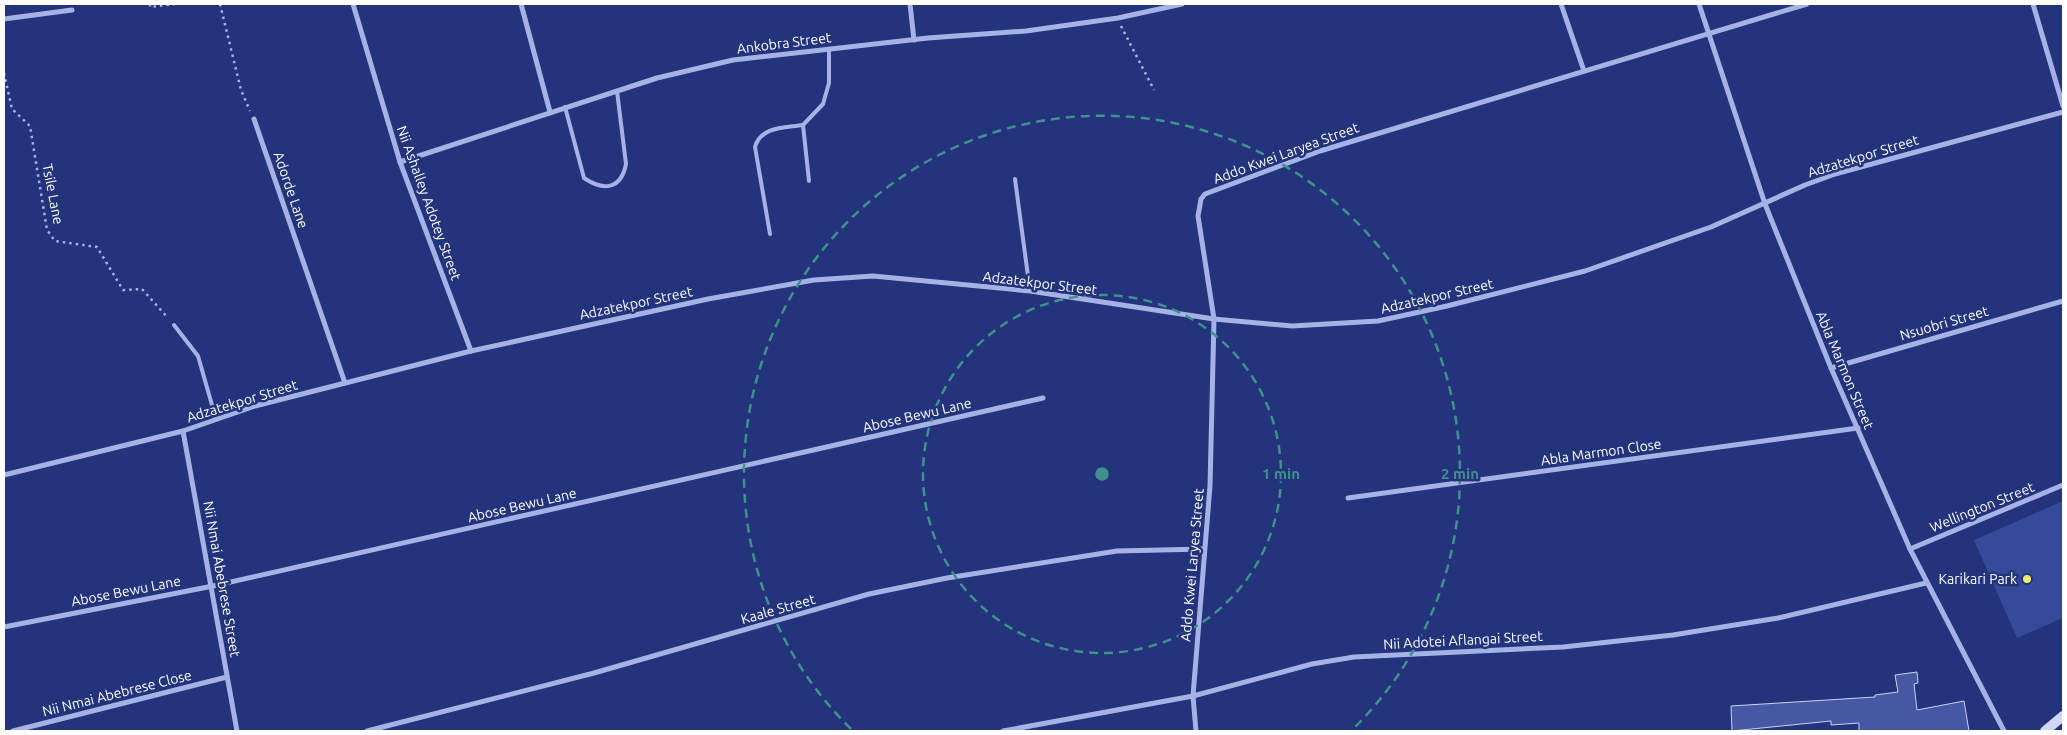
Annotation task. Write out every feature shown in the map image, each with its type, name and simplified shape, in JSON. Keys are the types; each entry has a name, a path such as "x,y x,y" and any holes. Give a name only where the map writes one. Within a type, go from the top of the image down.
{"street":[{"name":"Nii Ashalley Adotey Street","path":"353,4 400,162 471,351"},
{"path":"521,4 550,112"},
{"path":"910,4 914,40"},
{"name":"Ankobra Street","path":"400,162 617,90 657,78 732,60 914,40 1026,31 1118,18 1182,4"},
{"path":"1561,4 1584,71"},
{"name":"Abla Marmon Street","path":"1698,4 1765,204 1831,368 1926,583 2004,731"},
{"name":"Addo Kwei Laryea Street","path":"1196,731 1193,696 1210,486 1214,319 1198,216 1201,199 1205,194 1320,151 1807,4"},
{"path":"2033,4 2063,106"},
{"path":"4,19 72,10"},
{"name":"Adzatekpor Street","path":"4,475 183,431 255,406 471,351 708,299 814,280 873,276 1030,291 1214,319 1292,326 1378,321 1447,306 1585,271 1711,227 1805,185 1835,174 2063,112"},
{"name":"Adorde Lane","path":"254,119 345,383"},
{"name":"Nsuobri Street","path":"1831,368 2063,301"},
{"name":"Abose Bewu Lane","path":"4,627 213,586 1043,398"},
{"name":"Abla Marmon Close","path":"1348,498 1858,428"},
{"name":"Nii Nmai Abebrese Street","path":"183,431 213,586 237,731"},
{"name":"Wellington Street","path":"1910,549 2063,485"},
{"name":"Kaale Street","path":"366,731 594,673 889,590 947,578 1117,551 1204,550"},
{"name":"Nii Adotei Aflangai Street","path":"1003,731 1193,696 1312,664 1354,657 1563,647 1673,635 1778,618 1926,583"},
{"name":"Nii Nmai Abebrese Close","path":"13,731 227,677"},
{"path":"2045,731 2063,716"}],"lane":[{"path":"770,234 755,147 758,137 766,131 803,125 823,104 829,83 830,49"},
{"path":"565,107 584,178 595,186 607,186 618,182 624,175 626,164 617,90"},
{"path":"803,125 809,181"},
{"path":"1014,179 1030,291"},
{"path":"174,325 198,356 216,419"}],"path":[{"path":"150,4 150,7 175,4"},
{"path":"220,4 241,90 254,119"},
{"path":"1118,18 1154,90"},
{"name":"Tsile Lane","path":"4,73 12,109 30,126 48,230 55,241 97,247 123,290 142,289 174,325"}],"shaded area":[{"name":"Karikari Park","path":"2063,501 2063,618 2017,638 1974,540"}],"building":[{"path":"1917,672 1918,683 1914,684 1917,710 1964,701 1969,731 1859,731 1859,723 1831,725 1831,721 1732,731 1731,706 1875,697 1875,695 1898,692 1895,675"}],"place":[{"name":"Karikari Park","path":"2027,579"}]}
